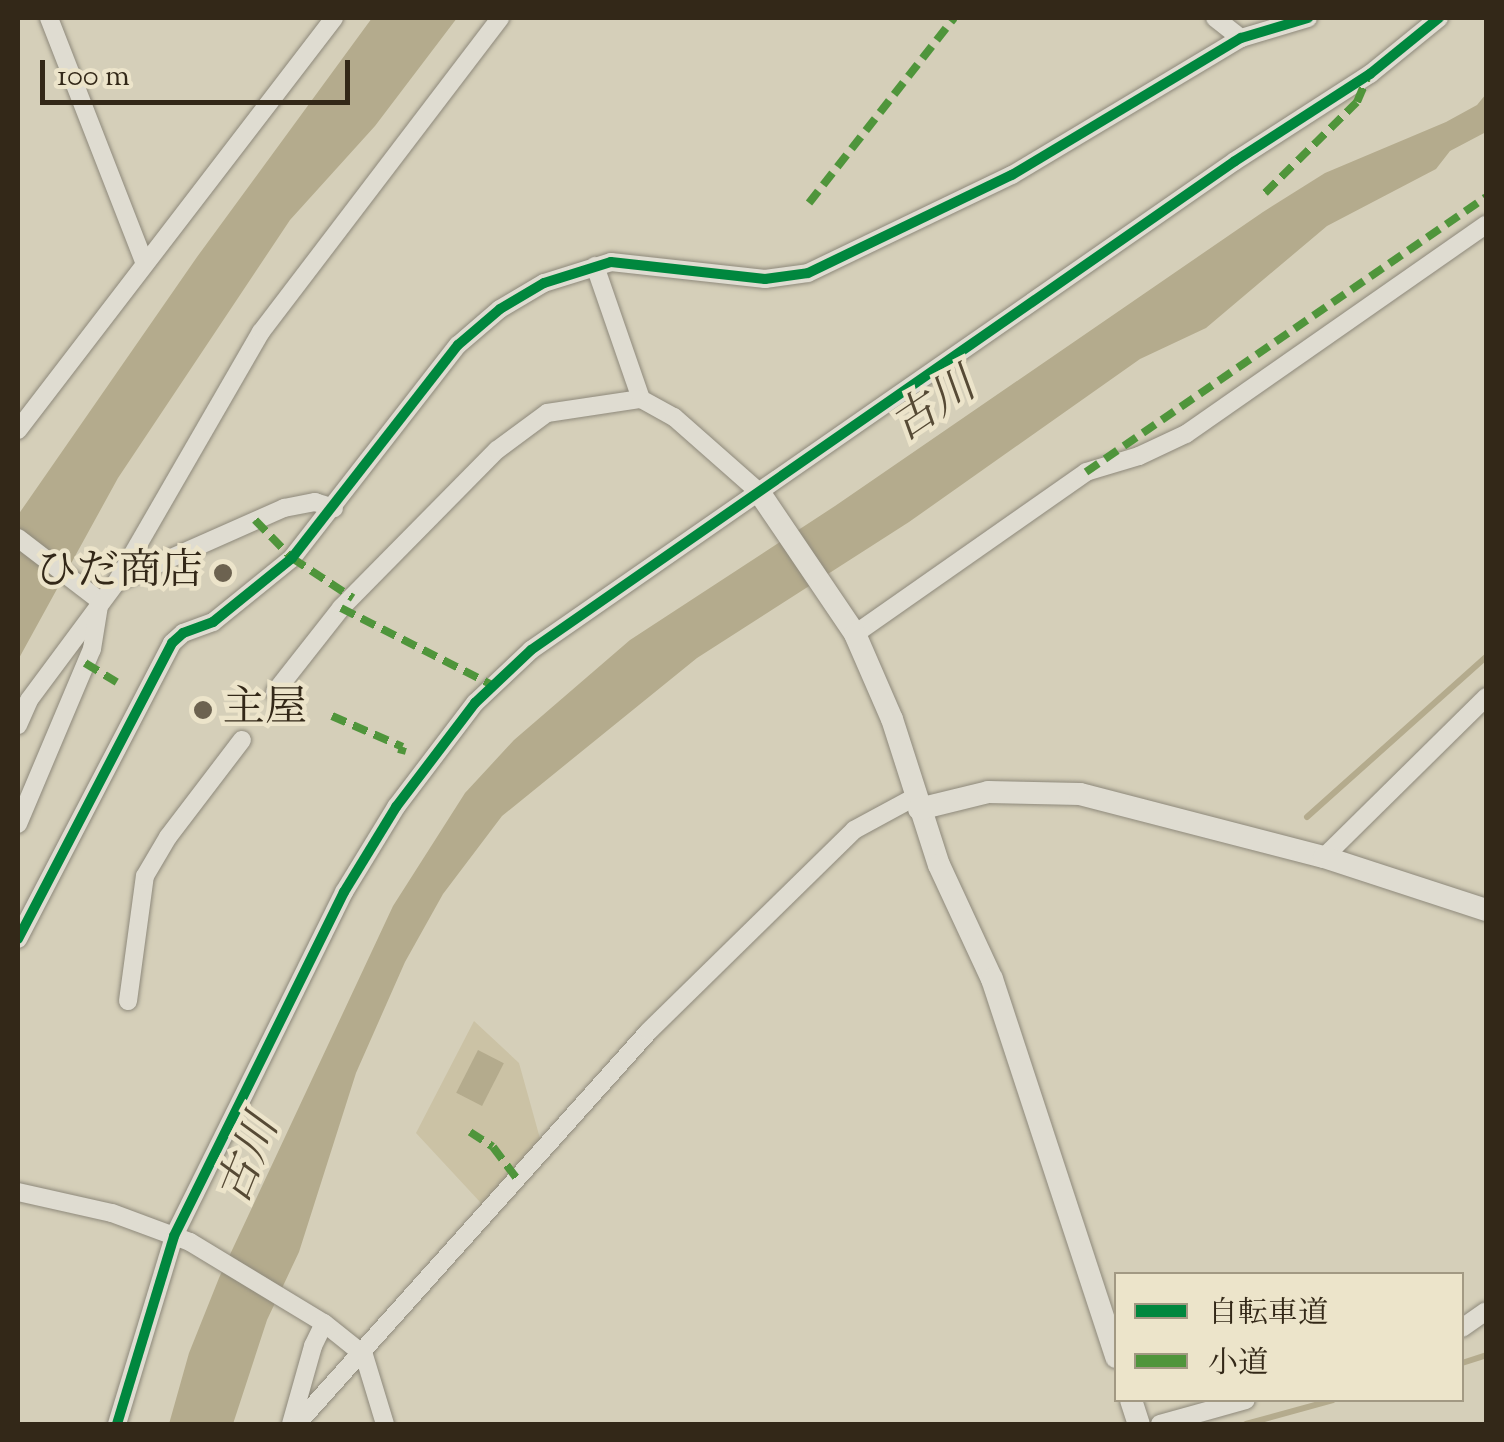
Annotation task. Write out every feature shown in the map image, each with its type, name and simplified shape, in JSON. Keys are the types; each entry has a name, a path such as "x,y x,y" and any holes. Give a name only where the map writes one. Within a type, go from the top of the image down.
{"street":[{"path":"50,18 144,262"},
{"path":"18,430 334,18"},
{"path":"116,582 262,332 500,18"},
{"path":"1214,18 1241,38"},
{"path":"18,938 172,643 183,633 213,622 292,558 458,345 522,293 595,266 630,262 765,279 808,273 1012,175 1241,38 1308,18"},
{"path":"117,1424 182,1239 344,892 396,807 476,702 531,650 762,498 1235,161 1370,74 1439,18"},
{"path":"851,629 1086,472 1186,434 1486,226"},
{"path":"595,266 642,399"},
{"path":"275,692 341,608 518,430 546,413 642,399 674,417 762,498 851,629 892,719 939,866 992,979 1114,1351"},
{"path":"18,725 29,700 94,596 116,582 284,508 314,502 334,508"},
{"path":"18,538 94,596"},
{"path":"18,824 92,649 94,596"},
{"path":"1324,856 1486,697"},
{"path":"128,1001 145,876 168,837 242,740"},
{"path":"294,1424 364,1355 588,1094 854,830 917,803 988,792 1080,794 1324,856 1486,910"},
{"path":"18,1192 112,1213 182,1239 319,1320 364,1355 385,1424"},
{"path":"1464,1327 1486,1312"},
{"path":"294,1424 319,1320"},
{"path":"1160,1424 1239,1402"}],"shaded area":[{"path":"372,18 457,18 375,126 290,220 118,478 18,660 18,515 197,257"},
{"path":"1486,94 1486,132 1450,151 1436,169 1327,226 1206,328 1140,359 909,522 697,658 502,816 443,894 405,962 356,1073 299,1252 267,1320 233,1424 169,1424 189,1353 219,1278 393,906 465,793 514,740 630,640 835,506 1263,212 1325,173 1446,122 1477,105"},
{"path":"474,1021 519,1063 541,1142 481,1212 480,1202 416,1133"},
{"path":"478,1050 504,1063 482,1106 456,1093"}],"waterway":[{"path":"1307,817 1486,657"},
{"path":"1464,1362 1486,1355"},
{"path":"1246,1424 1326,1402"}],"marked path":[{"path":"809,203 954,18"},
{"path":"1265,193 1357,102 1367,79"},
{"path":"1086,472 1486,197"},
{"path":"255,520 292,558 353,598"},
{"path":"341,608 492,685"},
{"path":"85,663 117,682"},
{"path":"332,716 403,747 401,754"},
{"path":"470,1132 493,1147 516,1178"}],"cycle path":[{"path":"18,939 172,643 183,633 213,622 292,558 458,345 500,309 544,283 611,262 765,279 808,273 1012,175 1241,38 1308,18"},
{"path":"117,1424 174,1236 344,892 396,807 475,703 531,650 1235,161 1370,74 1439,18"}],"place":[{"name":"ひだ商店","path":"223,573"},
{"name":"主屋","path":"203,710"}],"water label":[{"name":"古川","path":"935,408"},
{"name":"古川","path":"251,1161"}]}
